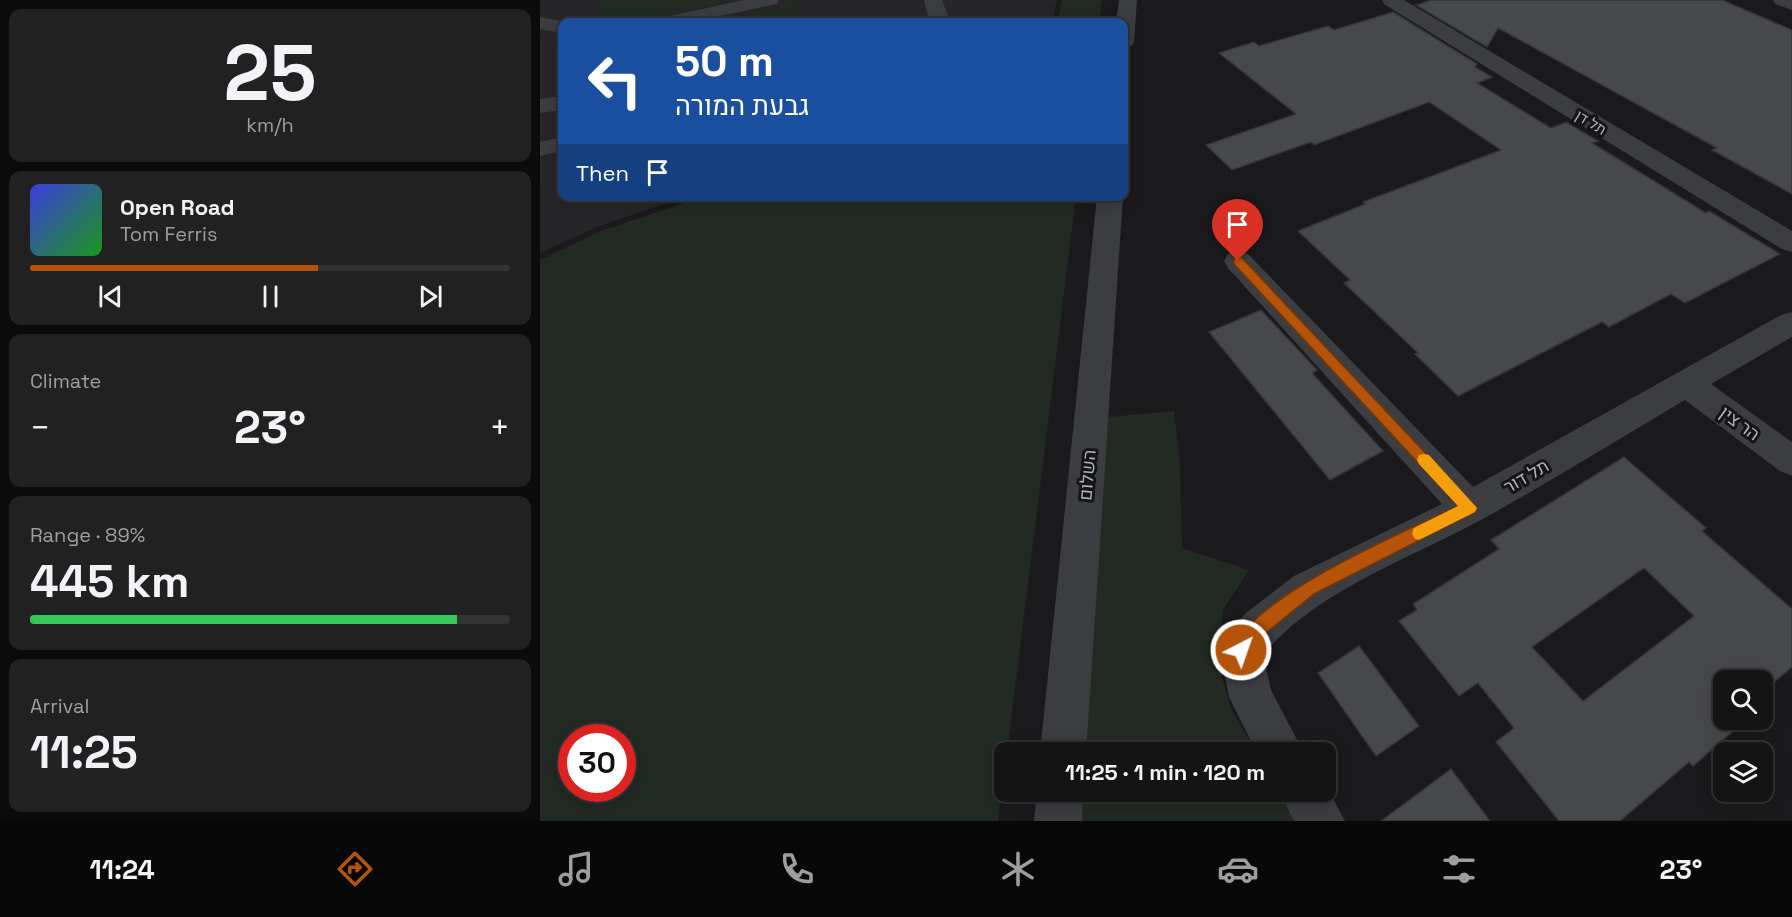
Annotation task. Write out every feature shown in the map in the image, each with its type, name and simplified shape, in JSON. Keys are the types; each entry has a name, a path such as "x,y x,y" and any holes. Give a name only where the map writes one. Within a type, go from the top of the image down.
{"street":[{"path":"687,18 770,0"},
{"path":"933,0 938,18"},
{"path":"1126,18 1128,0"},
{"name":"תל דן","path":"1391,0 1792,243"},
{"path":"1782,0 1792,4"},
{"path":"540,23 558,26"},
{"path":"540,106 558,104"},
{"path":"540,149 558,145"},
{"name":"השלום","path":"1065,742 1110,201"},
{"path":"1238,261 1469,508"},
{"name":"תל דור","path":"1275,742 1251,697 1241,650 1260,627 1308,589 1469,508 1792,323"},
{"name":"הר צין","path":"1687,384 1792,461"},
{"path":"1058,821 1059,802"},
{"path":"1309,802 1321,821"}],"shaded area":[{"path":"540,0 1057,0 1053,18 558,18 558,201 673,201 599,226 540,253"},
{"path":"600,0 734,0 649,17 597,18"},
{"path":"1062,0 1102,0 1100,18 1058,18"},
{"path":"795,2 800,18 737,18"},
{"path":"690,201 1076,201 1008,742 994,742 994,802 1000,802 998,821 540,821 540,260 601,231"},
{"path":"1174,411 1180,463 1182,548 1249,570 1223,610 1218,662 1231,709 1250,742 1069,742 1098,418"},
{"path":"1063,802 1285,802 1296,821 1062,821"}],"building":[{"path":"1432,0 1722,0 1792,30 1792,194 1712,150 1717,148 1498,28 1487,47 1416,5"},
{"path":"1393,12 1477,64 1475,67 1492,77 1477,83 1551,128 1566,122 1598,141 1592,143 1706,213 1709,211 1780,254 1685,303 1671,294 1609,327 1602,322 1458,396 1415,354 1418,353 1344,283 1350,280 1298,231 1365,204 1363,202 1501,150 1429,102 1314,145 1311,142 1232,170 1206,145 1296,114 1219,53 1254,42 1259,46 1328,26 1334,30"},
{"path":"1261,310 1317,370 1312,373 1383,451 1330,480 1209,332"},
{"path":"1624,457 1706,528 1702,531 1792,609 1792,667 1773,683 1773,670 1713,670 1713,730 1734,730 1721,742 1713,742 1713,749 1693,766 1689,762 1620,821 1559,821 1496,742 1514,728 1478,683 1459,696 1399,621 1417,610 1413,604 1499,549 1491,540","holes":["1644,568 1694,616 1583,701 1532,647"]},
{"path":"1359,646 1419,726 1376,756 1318,673"},
{"path":"1451,769 1490,821 1381,821"}],"slow traffic":[{"path":"1419,533 1469,508 1424,460"}],"route":[{"path":"1238,261 1469,508 1308,589 1260,627 1241,650"}]}
